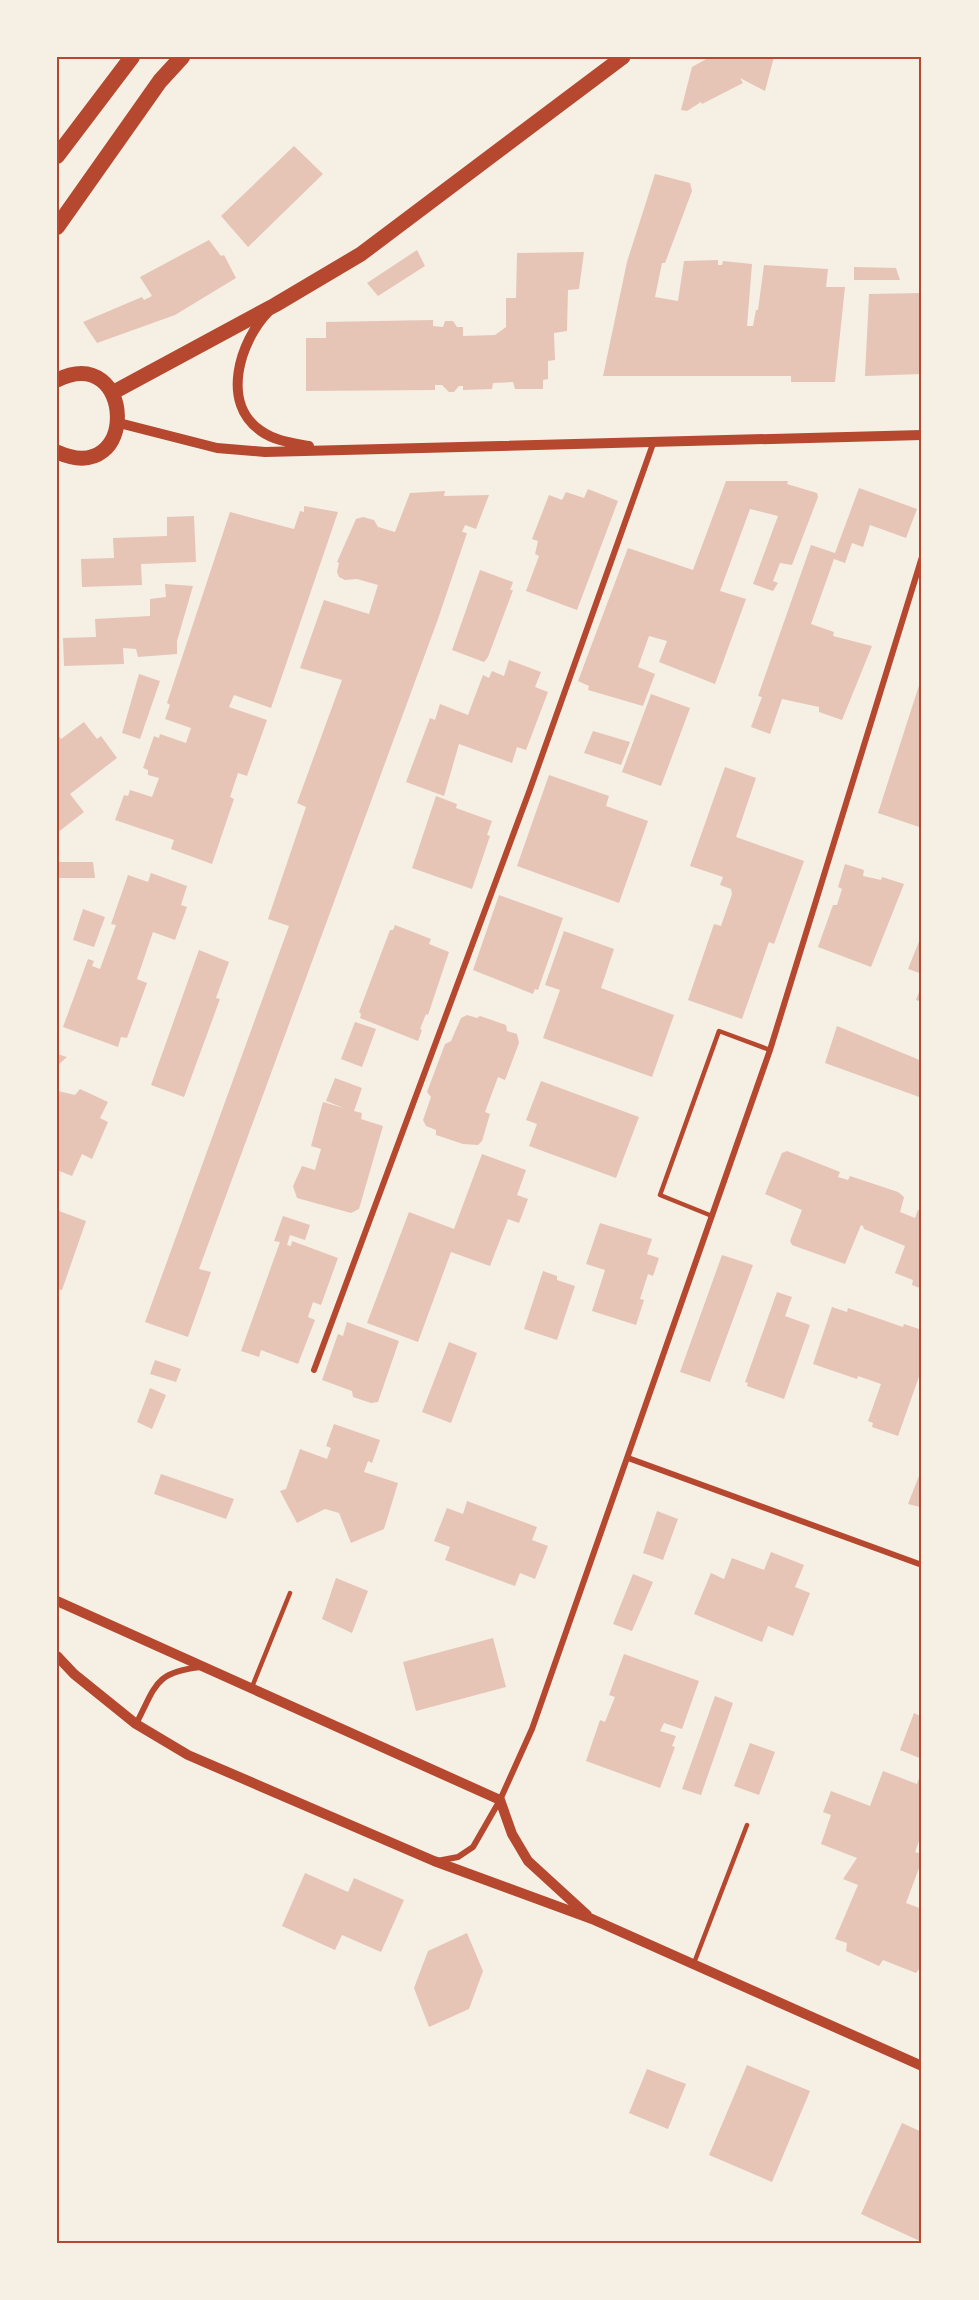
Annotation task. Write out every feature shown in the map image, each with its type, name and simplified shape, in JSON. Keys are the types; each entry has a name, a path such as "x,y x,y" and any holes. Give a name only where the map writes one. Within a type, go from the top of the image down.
{"highway":[{"path":"57,156 132,57"},
{"path":"57,227 160,81 182,57"}],"main road":[{"path":"112,393 275,305 362,254 623,57"},
{"path":"57,380 82,375 94,378 112,393 119,413 115,437 106,448 94,455 80,458 57,453"}],"street":[{"path":"275,305 253,331 243,350 238,382 243,405 254,425 262,432 277,439 327,450"},
{"path":"119,423 217,448 265,452 654,440 922,435"},
{"path":"314,1370 525,804 654,440"},
{"path":"434,1861 458,1857 473,1847 500,1800 532,1729 770,1050 922,557"},
{"path":"628,1458 922,1565"},
{"path":"57,1601 500,1800 512,1834 528,1862 592,1919"},
{"path":"57,1656 74,1674 136,1724 188,1755 434,1861 592,1919 922,2066"},
{"path":"136,1724 159,1682 175,1670 202,1667"}],"lane":[{"path":"712,1216 660,1195 719,1031 770,1050"},
{"path":"251,1689 290,1593"},
{"path":"693,1964 747,1825"}],"building":[{"path":"710,57 774,57 765,91 740,78 743,83 687,111 681,110 692,67"},
{"path":"294,146 323,174 248,247 221,216"},
{"path":"655,174 690,183 692,191 665,263 662,263 655,297 678,301 684,261 718,260 718,265 722,265 723,261 752,264 747,326 753,326 756,310 758,310 764,265 828,269 826,287 845,287 835,382 791,382 791,376 603,376 627,262"},
{"path":"209,240 221,256 224,255 236,278 175,315 97,343 83,322 142,297 144,300 152,296 140,277"},
{"path":"417,250 425,266 378,296 367,283"},
{"path":"584,252 579,289 568,290 567,331 554,333 555,360 548,361 548,379 543,380 543,389 515,389 513,382 493,383 492,389 463,390 463,386 459,386 454,392 449,392 442,385 435,385 435,390 306,391 306,338 326,338 326,322 433,320 433,326 443,327 445,321 453,321 457,327 463,327 463,336 495,335 506,327 506,298 516,298 517,253"},
{"path":"854,267 896,268 900,280 854,280"},
{"path":"922,293 922,374 865,376 869,294"},
{"path":"726,481 788,481 787,484 817,493 818,497 792,565 780,563 773,581 778,583 773,591 753,584 778,516 750,509 720,591 746,599 715,684 659,662 667,641 649,636 638,667 655,674 643,706 588,690 589,686 578,681 628,548 693,570"},
{"path":"859,488 917,509 906,538 870,525 863,547 852,543 845,563 834,559 811,624 834,632 833,636 872,646 842,720 819,712 819,707 782,699 770,734 751,727 762,697 758,696 811,545 835,553"},
{"path":"588,489 618,501 577,610 526,591 539,556 535,554 538,541 532,539 549,495 562,500 566,492 584,498"},
{"path":"445,491 444,496 489,495 476,529 465,525 462,532 467,533 438,619 199,1269 211,1272 188,1337 145,1322 289,926 268,919 306,807 297,803 342,680 300,668 324,600 369,614 378,585 357,579 345,580 339,577 337,572 339,563 337,562 356,519 363,517 374,520 378,527 395,532 410,493"},
{"path":"304,506 338,512 271,708 234,695 229,707 267,720 247,776 238,773 230,797 234,799 212,864 171,849 174,840 115,820 124,795 128,796 130,790 152,797 159,778 148,775 148,770 143,768 154,736 159,738 160,734 186,743 191,728 165,719 170,705 167,703 230,512 294,529 300,511 304,512"},
{"path":"194,516 196,562 141,564 142,585 82,587 81,559 114,558 113,538 167,536 167,517"},
{"path":"480,570 513,582 510,590 513,590 488,657 484,662 452,650"},
{"path":"165,584 193,586 177,641 177,654 138,657 136,649 123,648 124,664 64,666 63,638 96,637 95,619 150,616 150,599 166,597"},
{"path":"509,660 541,672 535,687 548,692 526,750 517,747 512,763 459,744 444,796 406,782 430,718 435,720 440,704 468,715 483,675 489,678 492,671 504,676"},
{"path":"139,674 160,681 140,739 122,733"},
{"path":"922,676 922,828 878,813"},
{"path":"651,694 690,708 661,786 622,772"},
{"path":"84,722 97,739 101,736 117,758 70,794 84,812 57,833 57,733 61,739"},
{"path":"593,731 630,742 621,765 584,753"},
{"path":"725,767 756,778 736,837 804,861 774,944 769,942 742,1019 688,1000 714,924 721,926 732,894 731,889 720,885 723,877 690,866"},
{"path":"549,775 609,796 606,806 648,821 619,903 517,866"},
{"path":"436,796 457,804 456,808 492,821 487,835 490,836 472,889 412,868"},
{"path":"57,862 93,862 95,878 58,878"},
{"path":"845,864 864,870 863,876 881,880 882,877 904,884 871,967 818,947 833,905 837,905 842,889 838,887"},
{"path":"151,873 187,886 181,905 187,907 175,940 153,932 137,979 147,983 127,1038 121,1037 118,1047 63,1027 88,959 94,961 92,966 100,969 116,925 111,924 128,875 148,882"},
{"path":"499,895 563,918 538,990 535,989 533,994 473,970"},
{"path":"83,909 105,917 94,947 73,940"},
{"path":"395,925 431,939 429,944 449,952 428,1015 426,1014 420,1029 422,1030 418,1041 360,1018 359,1012 390,930 393,930"},
{"path":"564,931 614,949 601,988 674,1015 652,1077 543,1038 560,990 545,985"},
{"path":"922,934 922,974 908,969"},
{"path":"199,950 229,962 216,998 220,999 184,1097 151,1085"},
{"path":"922,984 922,1002 916,1000"},
{"path":"467,1015 477,1018 480,1016 506,1025 507,1031 517,1034 519,1043 505,1080 498,1077 485,1112 490,1114 482,1141 478,1145 463,1144 436,1135 436,1130 426,1126 423,1120 431,1097 427,1092 445,1044 451,1041 461,1018"},
{"path":"355,1022 376,1029 362,1067 341,1059"},
{"path":"837,1026 922,1061 922,1098 825,1063"},
{"path":"57,1054 67,1057 57,1066"},
{"path":"335,1078 362,1088 354,1111 362,1113 361,1119 383,1126 359,1209 351,1213 297,1198 293,1186 302,1166 315,1170 321,1149 311,1146 323,1102 344,1108 326,1101"},
{"path":"541,1081 639,1117 616,1178 529,1146 537,1124 526,1120"},
{"path":"80,1089 108,1102 100,1118 108,1122 92,1159 82,1154 72,1176 57,1170 57,1093 58,1091 75,1095"},
{"path":"787,1151 840,1172 838,1177 848,1180 850,1176 898,1192 904,1197 900,1212 915,1218 918,1210 922,1211 922,1289 912,1285 913,1280 895,1273 905,1246 864,1229 861,1225 845,1264 792,1245 790,1241 802,1210 765,1194 782,1153"},
{"path":"482,1154 526,1170 517,1195 528,1199 519,1223 508,1219 490,1266 451,1252 418,1342 367,1323 409,1212 454,1229"},
{"path":"59,1211 86,1221 62,1290 57,1289"},
{"path":"283,1216 310,1225 305,1240 290,1235 287,1245 291,1246 292,1241 338,1258 321,1305 313,1302 308,1317 315,1320 298,1364 261,1350 259,1357 241,1351 280,1242 274,1241"},
{"path":"600,1223 652,1239 647,1254 659,1258 653,1276 648,1274 640,1299 644,1300 636,1325 592,1311 605,1270 586,1264"},
{"path":"722,1255 753,1265 710,1382 680,1372"},
{"path":"543,1271 557,1276 557,1280 575,1286 557,1340 524,1329"},
{"path":"777,1292 792,1297 785,1316 810,1325 784,1399 747,1386 748,1383 745,1382"},
{"path":"832,1307 847,1312 848,1308 903,1327 904,1324 922,1330 922,1368 898,1436 872,1427 873,1423 868,1421 881,1384 858,1376 857,1379 813,1364"},
{"path":"347,1322 399,1341 378,1402 371,1403 353,1397 352,1391 322,1380 338,1334 343,1336"},
{"path":"449,1342 477,1353 451,1423 422,1412"},
{"path":"155,1360 181,1369 176,1382 150,1374"},
{"path":"150,1388 166,1395 152,1429 137,1422"},
{"path":"334,1424 380,1440 372,1463 368,1461 364,1472 398,1483 384,1529 351,1543 339,1513 325,1509 297,1523 280,1491 286,1489 300,1449 327,1459 331,1448 326,1446"},
{"path":"922,1468 922,1504 920,1507 908,1504"},
{"path":"161,1474 234,1499 226,1519 154,1494"},
{"path":"467,1501 537,1527 532,1540 548,1546 535,1579 520,1573 515,1586 445,1560 450,1547 434,1541 447,1508 463,1514"},
{"path":"657,1511 678,1519 663,1560 643,1553"},
{"path":"771,1552 804,1565 795,1587 810,1593 793,1636 768,1626 762,1642 694,1614 711,1573 724,1579 732,1558 764,1570"},
{"path":"633,1574 653,1582 632,1631 613,1624"},
{"path":"336,1578 368,1591 352,1633 322,1619"},
{"path":"493,1638 506,1687 416,1711 403,1662"},
{"path":"624,1654 699,1681 682,1729 664,1723 660,1731 676,1736 672,1746 675,1747 660,1788 586,1761 600,1720 605,1722 615,1697 609,1695"},
{"path":"715,1696 733,1703 701,1795 682,1789"},
{"path":"914,1713 922,1717 922,1759 900,1750"},
{"path":"750,1743 775,1752 759,1795 734,1786"},
{"path":"922,1770 922,1833 915,1852 922,1854 922,1860 906,1903 922,1909 922,1965 916,1973 883,1960 879,1966 846,1951 847,1943 835,1939 858,1885 843,1879 857,1858 821,1844 831,1815 823,1812 831,1791 870,1806 883,1771 917,1784"},
{"path":"305,1873 348,1892 354,1878 404,1900 381,1952 342,1935 335,1950 282,1926"},
{"path":"467,1933 483,1971 469,2009 429,2027 414,1988 428,1951"},
{"path":"747,2065 810,2091 772,2182 709,2155"},
{"path":"647,2069 686,2084 668,2129 629,2113"},
{"path":"902,2123 922,2132 922,2242 861,2214"}]}
